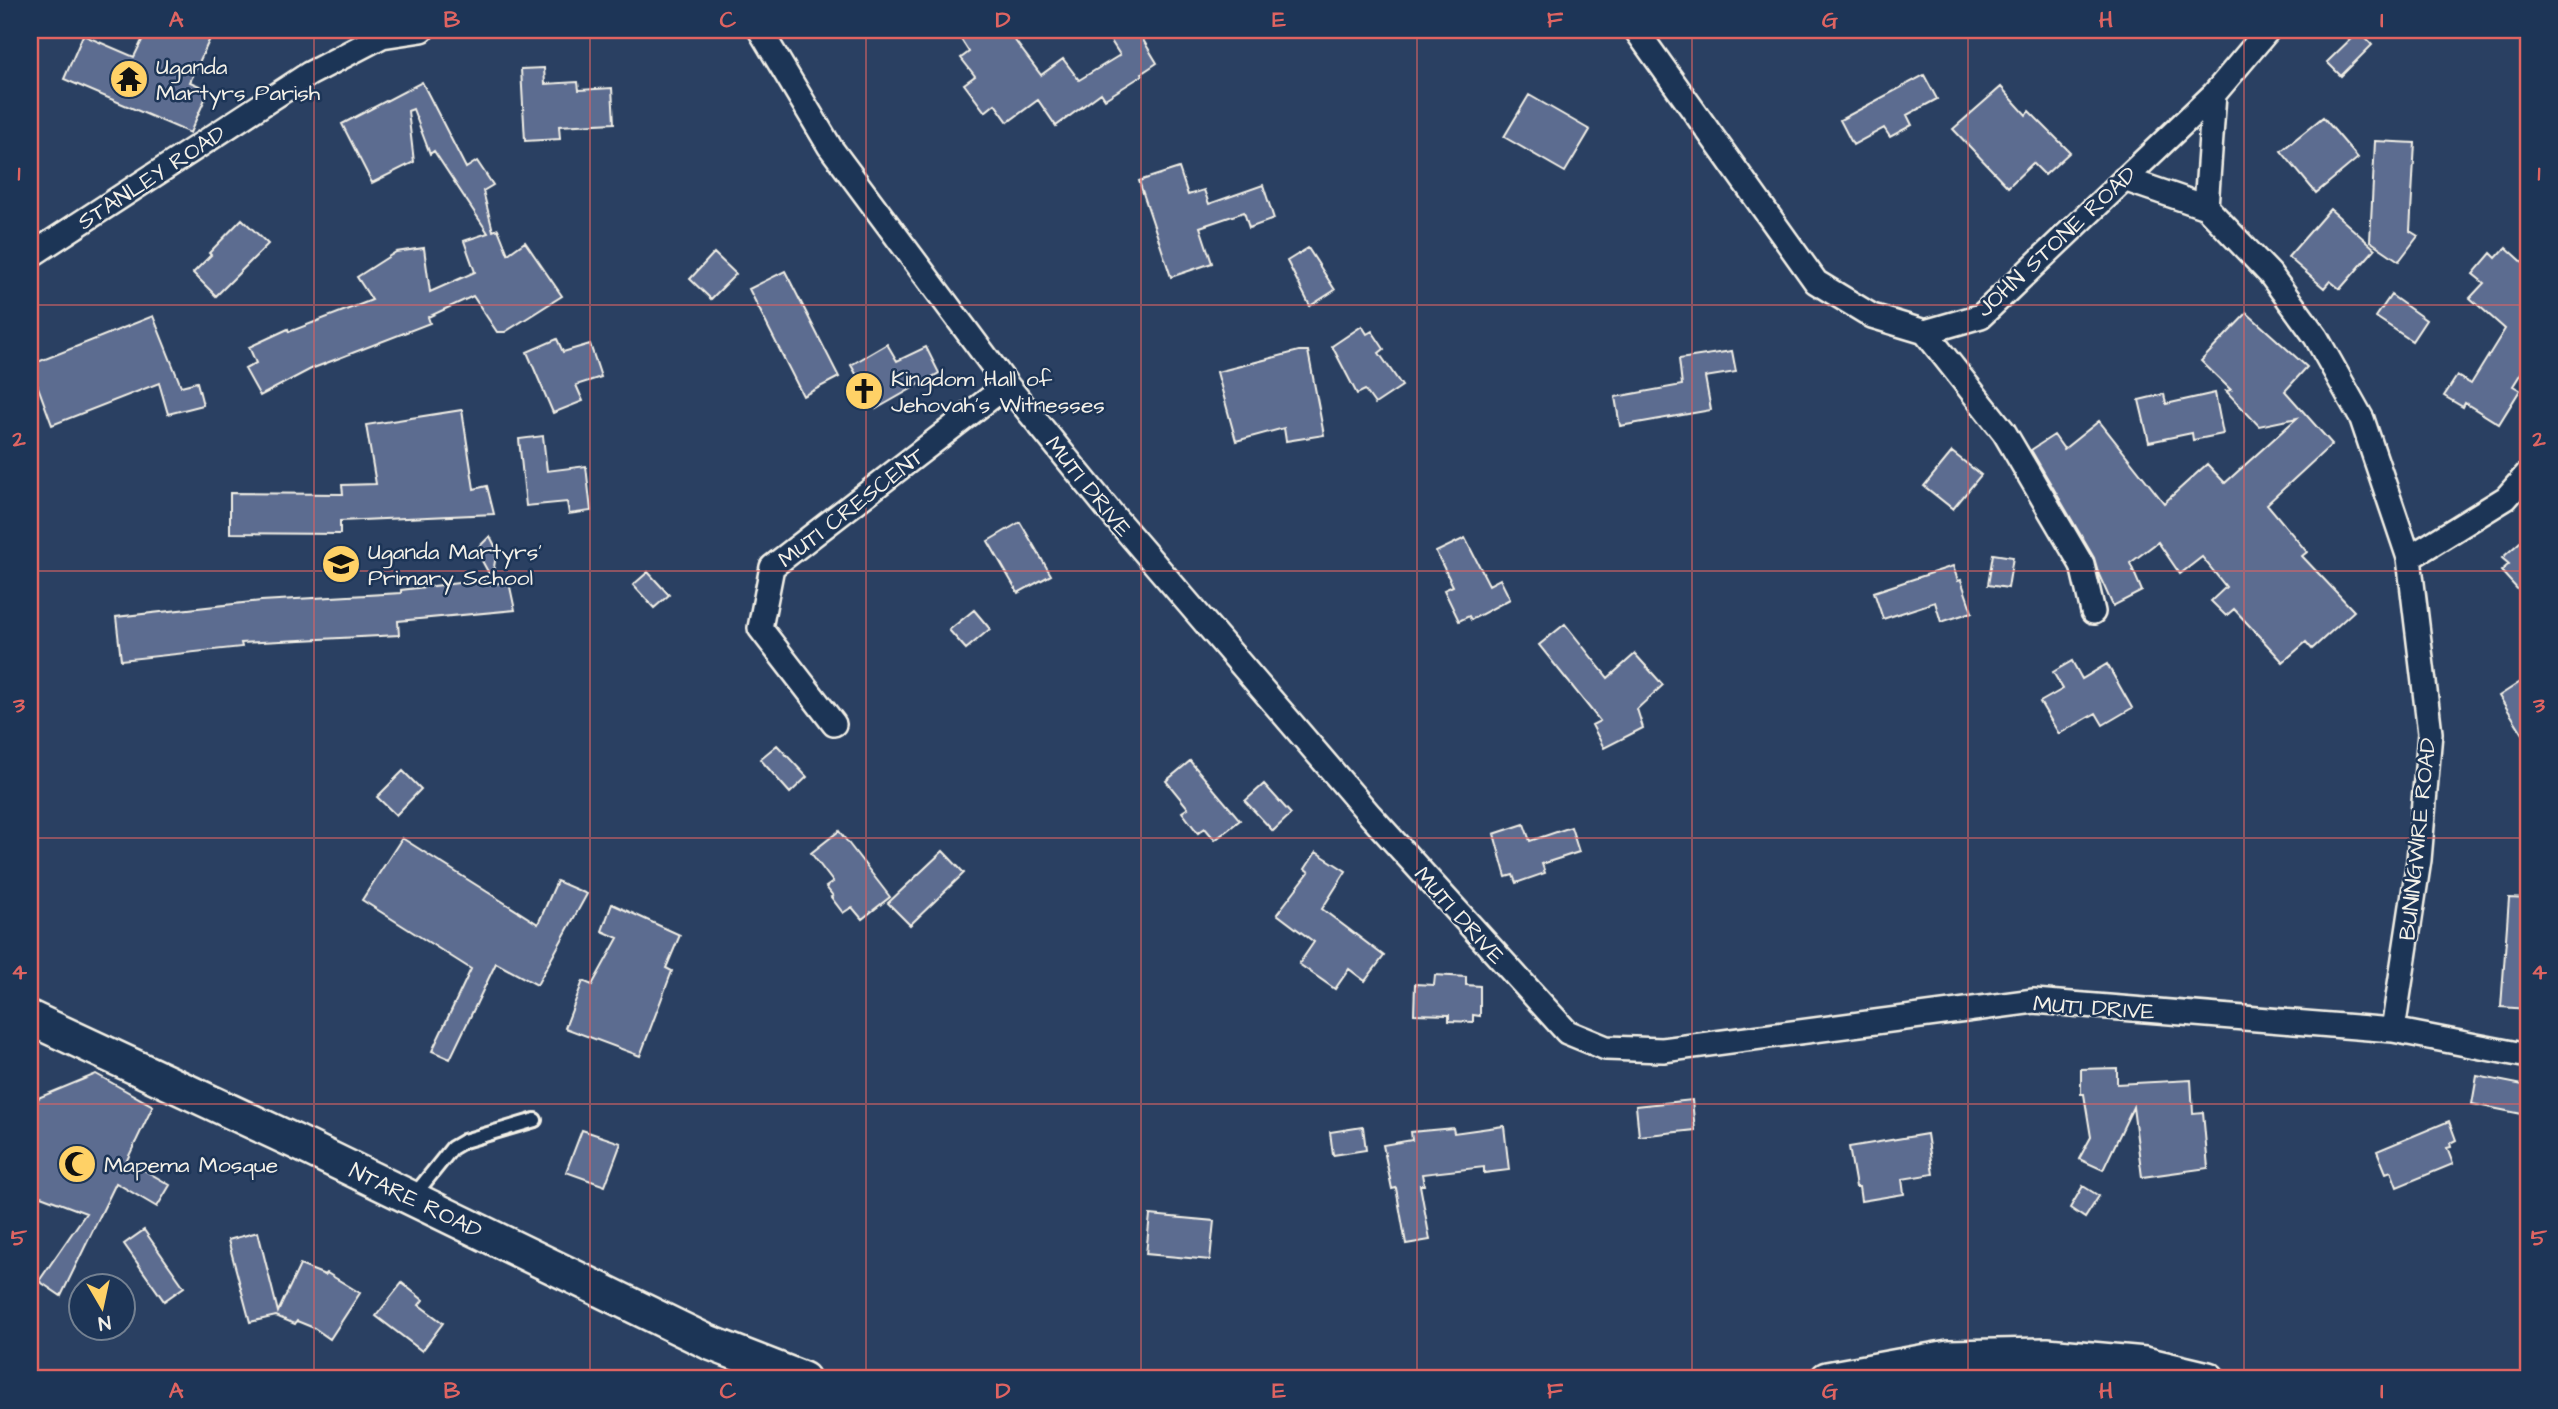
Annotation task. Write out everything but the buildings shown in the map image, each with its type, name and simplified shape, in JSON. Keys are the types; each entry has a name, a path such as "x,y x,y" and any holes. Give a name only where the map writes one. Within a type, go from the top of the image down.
{"main road":[{"name":"NTARE ROAD","path":"30,1018 412,1198 708,1342 803,1379"},
{"path":"1827,1379 2047,1355 2145,1364 2208,1379"}],"street":[{"name":"STANLEY ROAD","path":"30,256 309,74 385,33 422,30"},
{"name":"MUTI DRIVE","path":"760,30 830,147 1007,385 1112,514 1370,815 1567,1032 1606,1048 1663,1050 2034,1001 2393,1030 2528,1056"},
{"path":"1636,30 1816,282 1872,316 1925,332 2004,432 2082,565 2093,612"},
{"name":"JOHN STONE ROAD","path":"1925,332 1981,316 2214,94 2268,30"},
{"path":"2206,207 2214,94"},
{"name":"BUNINGWIRE ROAD","path":"2124,178 2206,207 2270,274 2316,337 2362,419 2409,558 2430,733 2419,860 2393,1030"},
{"name":"MUTI CRESCENT","path":"834,724 760,628 772,566 1007,385"},
{"path":"2409,558 2506,498 2528,472"}],"lane":[{"path":"412,1198 452,1148 464,1141 535,1120"}],"place":[{"name":"Uganda Martyrs Parish","path":"129,79"},
{"name":"Kingdom Hall of Jehovah's Witnesses","path":"864,391"},
{"name":"Uganda Martyrs' Primary School","path":"341,564"},
{"name":"Mapema Mosque","path":"77,1164"}]}
